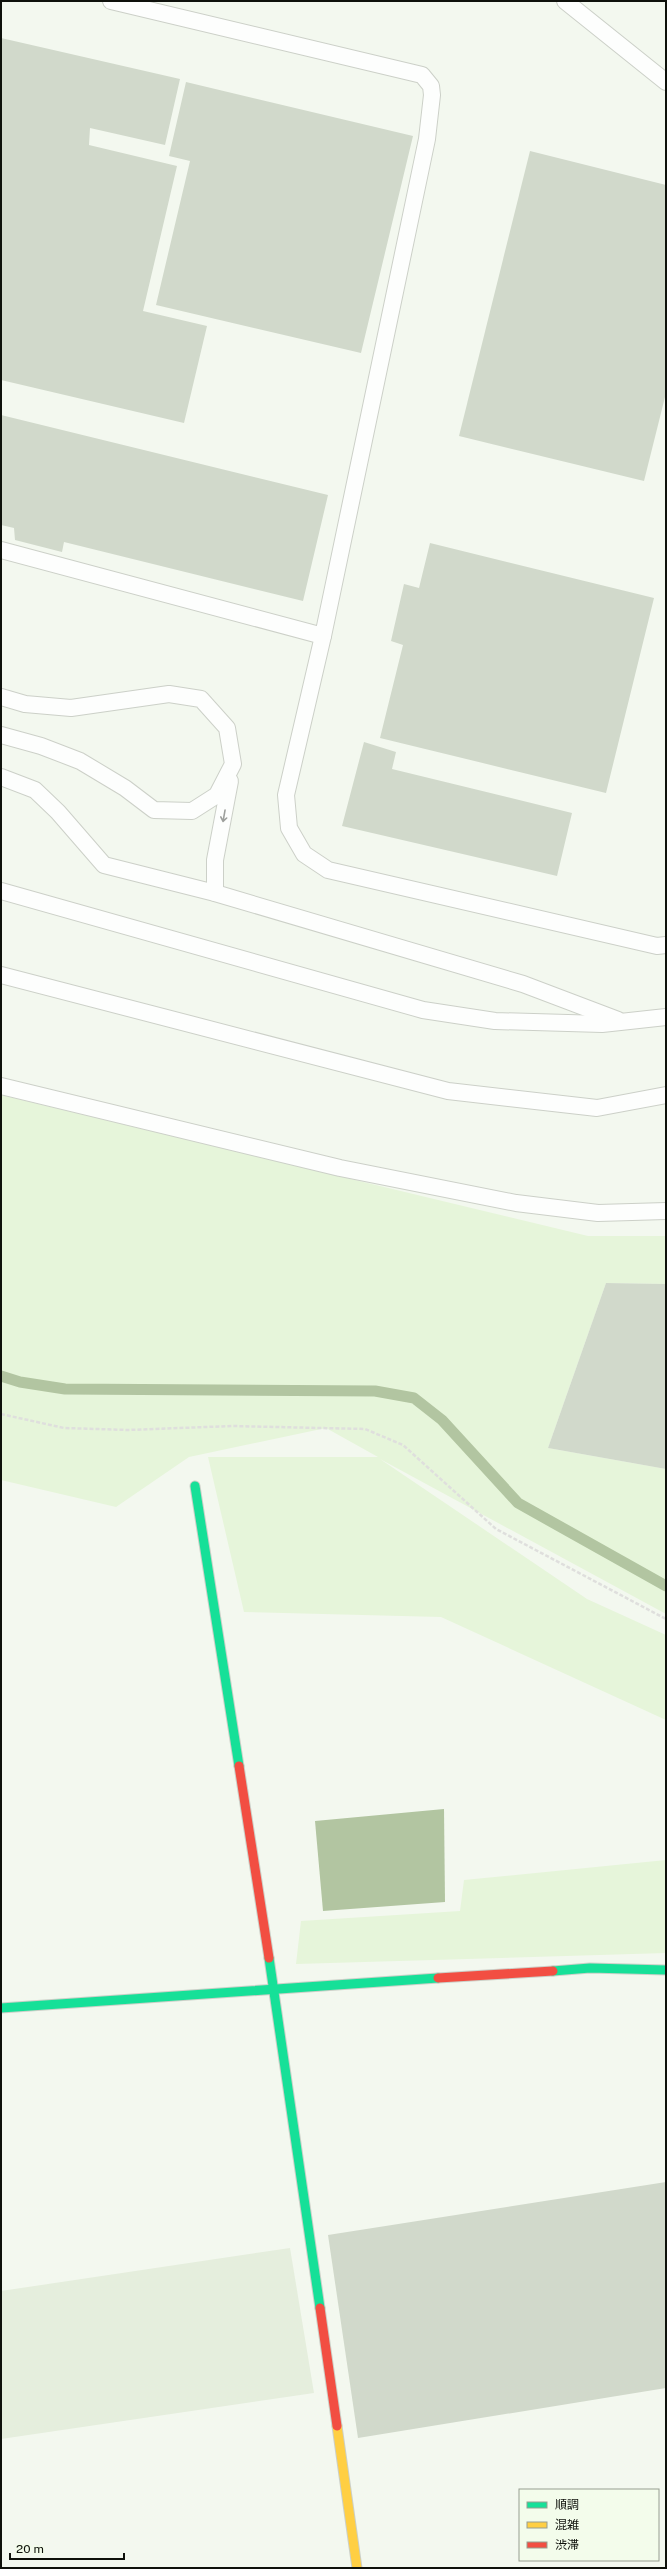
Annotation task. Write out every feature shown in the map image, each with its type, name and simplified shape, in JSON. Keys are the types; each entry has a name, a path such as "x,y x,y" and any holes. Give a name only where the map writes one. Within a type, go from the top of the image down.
{"street":[{"path":"195,1486 274,1988 357,2568"},
{"path":"1,2008 274,1988 590,1968 666,1970"}],"lane":[{"path":"112,1 422,75 431,86 432,95 427,138 323,636 286,795 289,828 304,854 328,870 657,946 666,946"},
{"path":"565,1 666,82"},
{"path":"1,550 323,636"},
{"path":"1,697 25,704 71,708 169,694 201,699 227,728 233,764 215,860 215,893"},
{"path":"1,735 41,746 80,761 125,788 154,810 192,811 217,796 233,764"},
{"path":"1,777 34,790 58,812 104,865 215,893 523,984 624,1022"},
{"path":"1,891 423,1010 495,1021 624,1022 666,1017"},
{"path":"1,975 448,1091 597,1108 666,1095"},
{"path":"1,1086 340,1168 516,1203 598,1213 666,1211"}],"path":[{"path":"1,1414 64,1428 128,1430 232,1426 365,1429 403,1445 496,1529 666,1619"}],"shaded area":[{"path":"1,1095 588,1236 666,1236 666,1284 606,1283 548,1448 666,1469 666,1614 380,1459 587,1599 666,1635 666,1720 441,1617 244,1612 208,1457 378,1457 326,1428 189,1457 116,1507 1,1480"},
{"path":"444,1809 445,1902 323,1911 315,1821"},
{"path":"666,1860 666,1953 296,1964 301,1921 460,1911 464,1880"},
{"path":"290,2248 314,2393 1,2439 1,2291"}],"building":[{"path":"1,38 180,79 165,145 90,128 89,145 177,166 143,311 207,326 184,423 1,380"},
{"path":"186,82 413,136 361,353 156,305 190,161 169,156"},
{"path":"530,151 666,185 666,393 644,481 459,436"},
{"path":"1,415 328,495 303,601 64,542 62,552 15,540 14,528 1,525"},
{"path":"430,543 654,598 606,793 380,738 403,645 391,641 404,584 419,588"},
{"path":"364,742 396,752 392,769 572,813 557,876 342,826"},
{"path":"606,1283 666,1284 666,1469 548,1448"},
{"path":"666,2182 666,2388 358,2438 328,2235"}],"waterway":[{"path":"1,1376 20,1382 65,1389 375,1391 414,1398 442,1420 518,1503 666,1586"}],"traffic: fast":[{"path":"195,1486 239,1766"},
{"path":"269,1958 320,2308"},
{"path":"553,1971 590,1968 666,1970"},
{"path":"1,2008 438,1978"}],"traffic: slow":[{"path":"337,2426 357,2568"}],"traffic: jam":[{"path":"239,1766 269,1958"},
{"path":"438,1978 553,1971"},
{"path":"320,2308 337,2426"}]}
